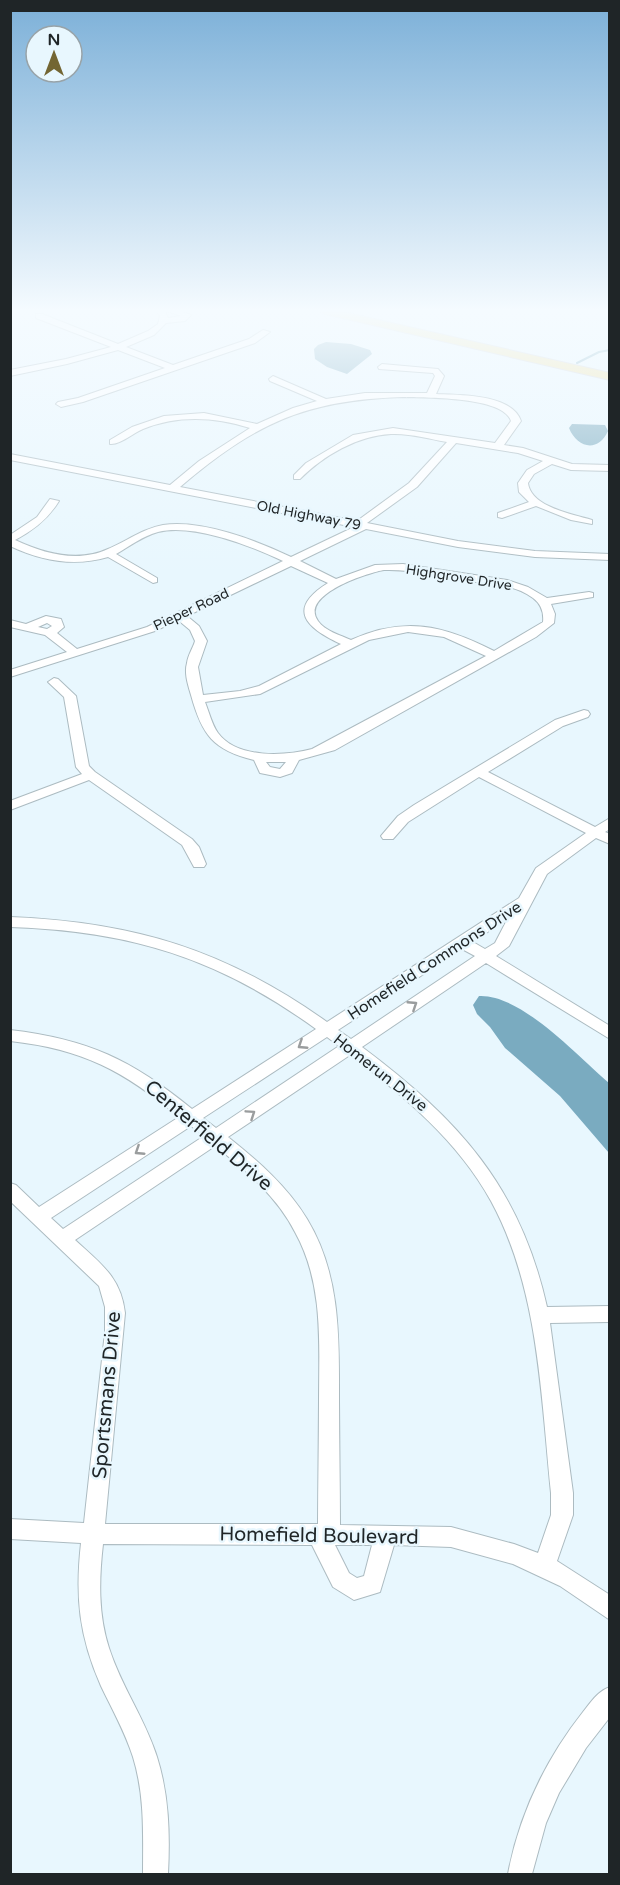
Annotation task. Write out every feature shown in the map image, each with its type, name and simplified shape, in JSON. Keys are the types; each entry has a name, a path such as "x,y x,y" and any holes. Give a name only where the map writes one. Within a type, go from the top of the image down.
{"street":[{"path":"61,404 77,399"},
{"path":"319,399 324,401"},
{"path":"171,489 212,453 258,427 287,412 324,401 341,399"},
{"path":"462,399 486,402 510,411 514,415 516,421 497,447"},
{"path":"113,442 128,430 165,417 186,414 209,414 258,427"},
{"path":"297,477 309,465 351,441 367,434 400,431 528,452 550,461 583,468 609,468"},
{"name":"Pieper Road","path":"10,674 118,640 178,616 365,526 382,508 418,480 455,439"},
{"name":"Old Highway 79","path":"10,457 494,549 609,556"},
{"path":"550,461 533,470 523,484 525,494 536,503 588,522"},
{"path":"10,541 35,525 49,511 54,501"},
{"path":"502,515 536,503"},
{"path":"365,526 383,512 382,508"},
{"path":"10,541 39,556 61,559 87,558 108,553 143,533 175,527 207,529 254,547 305,573 315,574 338,584"},
{"path":"108,553 153,580"},
{"name":"Highgrove Drive","path":"350,644 321,630 311,619 309,607 317,595 372,569 403,567 504,583 532,593 544,602"},
{"path":"178,616 195,628 201,641 192,668 207,725 215,738 237,750 261,756 260,762 265,770 276,774 290,768 293,757 320,752 330,747 542,629 549,619 549,610 544,602 589,595"},
{"path":"10,623 50,633 74,652"},
{"path":"200,699 241,695 265,688 350,644 381,631 401,628 422,629 454,636 495,656"},
{"path":"54,681 70,696 83,767 90,775 187,842 192,847 199,864"},
{"path":"388,836 403,819 478,772 558,723 584,714"},
{"path":"478,772 609,840"},
{"path":"10,806 90,775"},
{"name":"Homefield Commons Drive","path":"63,1239 501,946 541,871 609,822"},
{"name":"Homefield Commons Drive","path":"39,1217 528,899"},
{"name":"Homerun Drive","path":"10,922 47,923 112,932 158,943 232,970 266,989 326,1029 405,1087 429,1109 474,1160 511,1223 529,1269 539,1316 562,1493 562,1515 544,1566"},
{"path":"461,941 609,1034"},
{"name":"Centerfield Drive","path":"10,1035 65,1045 122,1066 146,1081 216,1137 249,1165 288,1206 305,1235 325,1287 329,1321 323,1534"},
{"name":"Sportsmans Drive","path":"10,1190 106,1282 114,1296 117,1312 89,1572 90,1614 97,1649 150,1769 157,1803 158,1838 155,1875"},
{"path":"539,1316 609,1314"},
{"name":"Homefield Boulevard","path":"10,1529 93,1534 323,1534 451,1537 482,1544 544,1566 568,1579 609,1609"},
{"path":"323,1534 341,1580 354,1589 372,1585 382,1554 384,1535"},
{"path":"520,1875 535,1818 557,1772 585,1727 609,1698"}],"water":[{"path":"572,424 605,425 608,431 599,443 582,444 569,428"},
{"path":"479,996 496,998 531,1016 609,1083 609,1153 560,1096 505,1048 477,1014 473,1005"}]}
